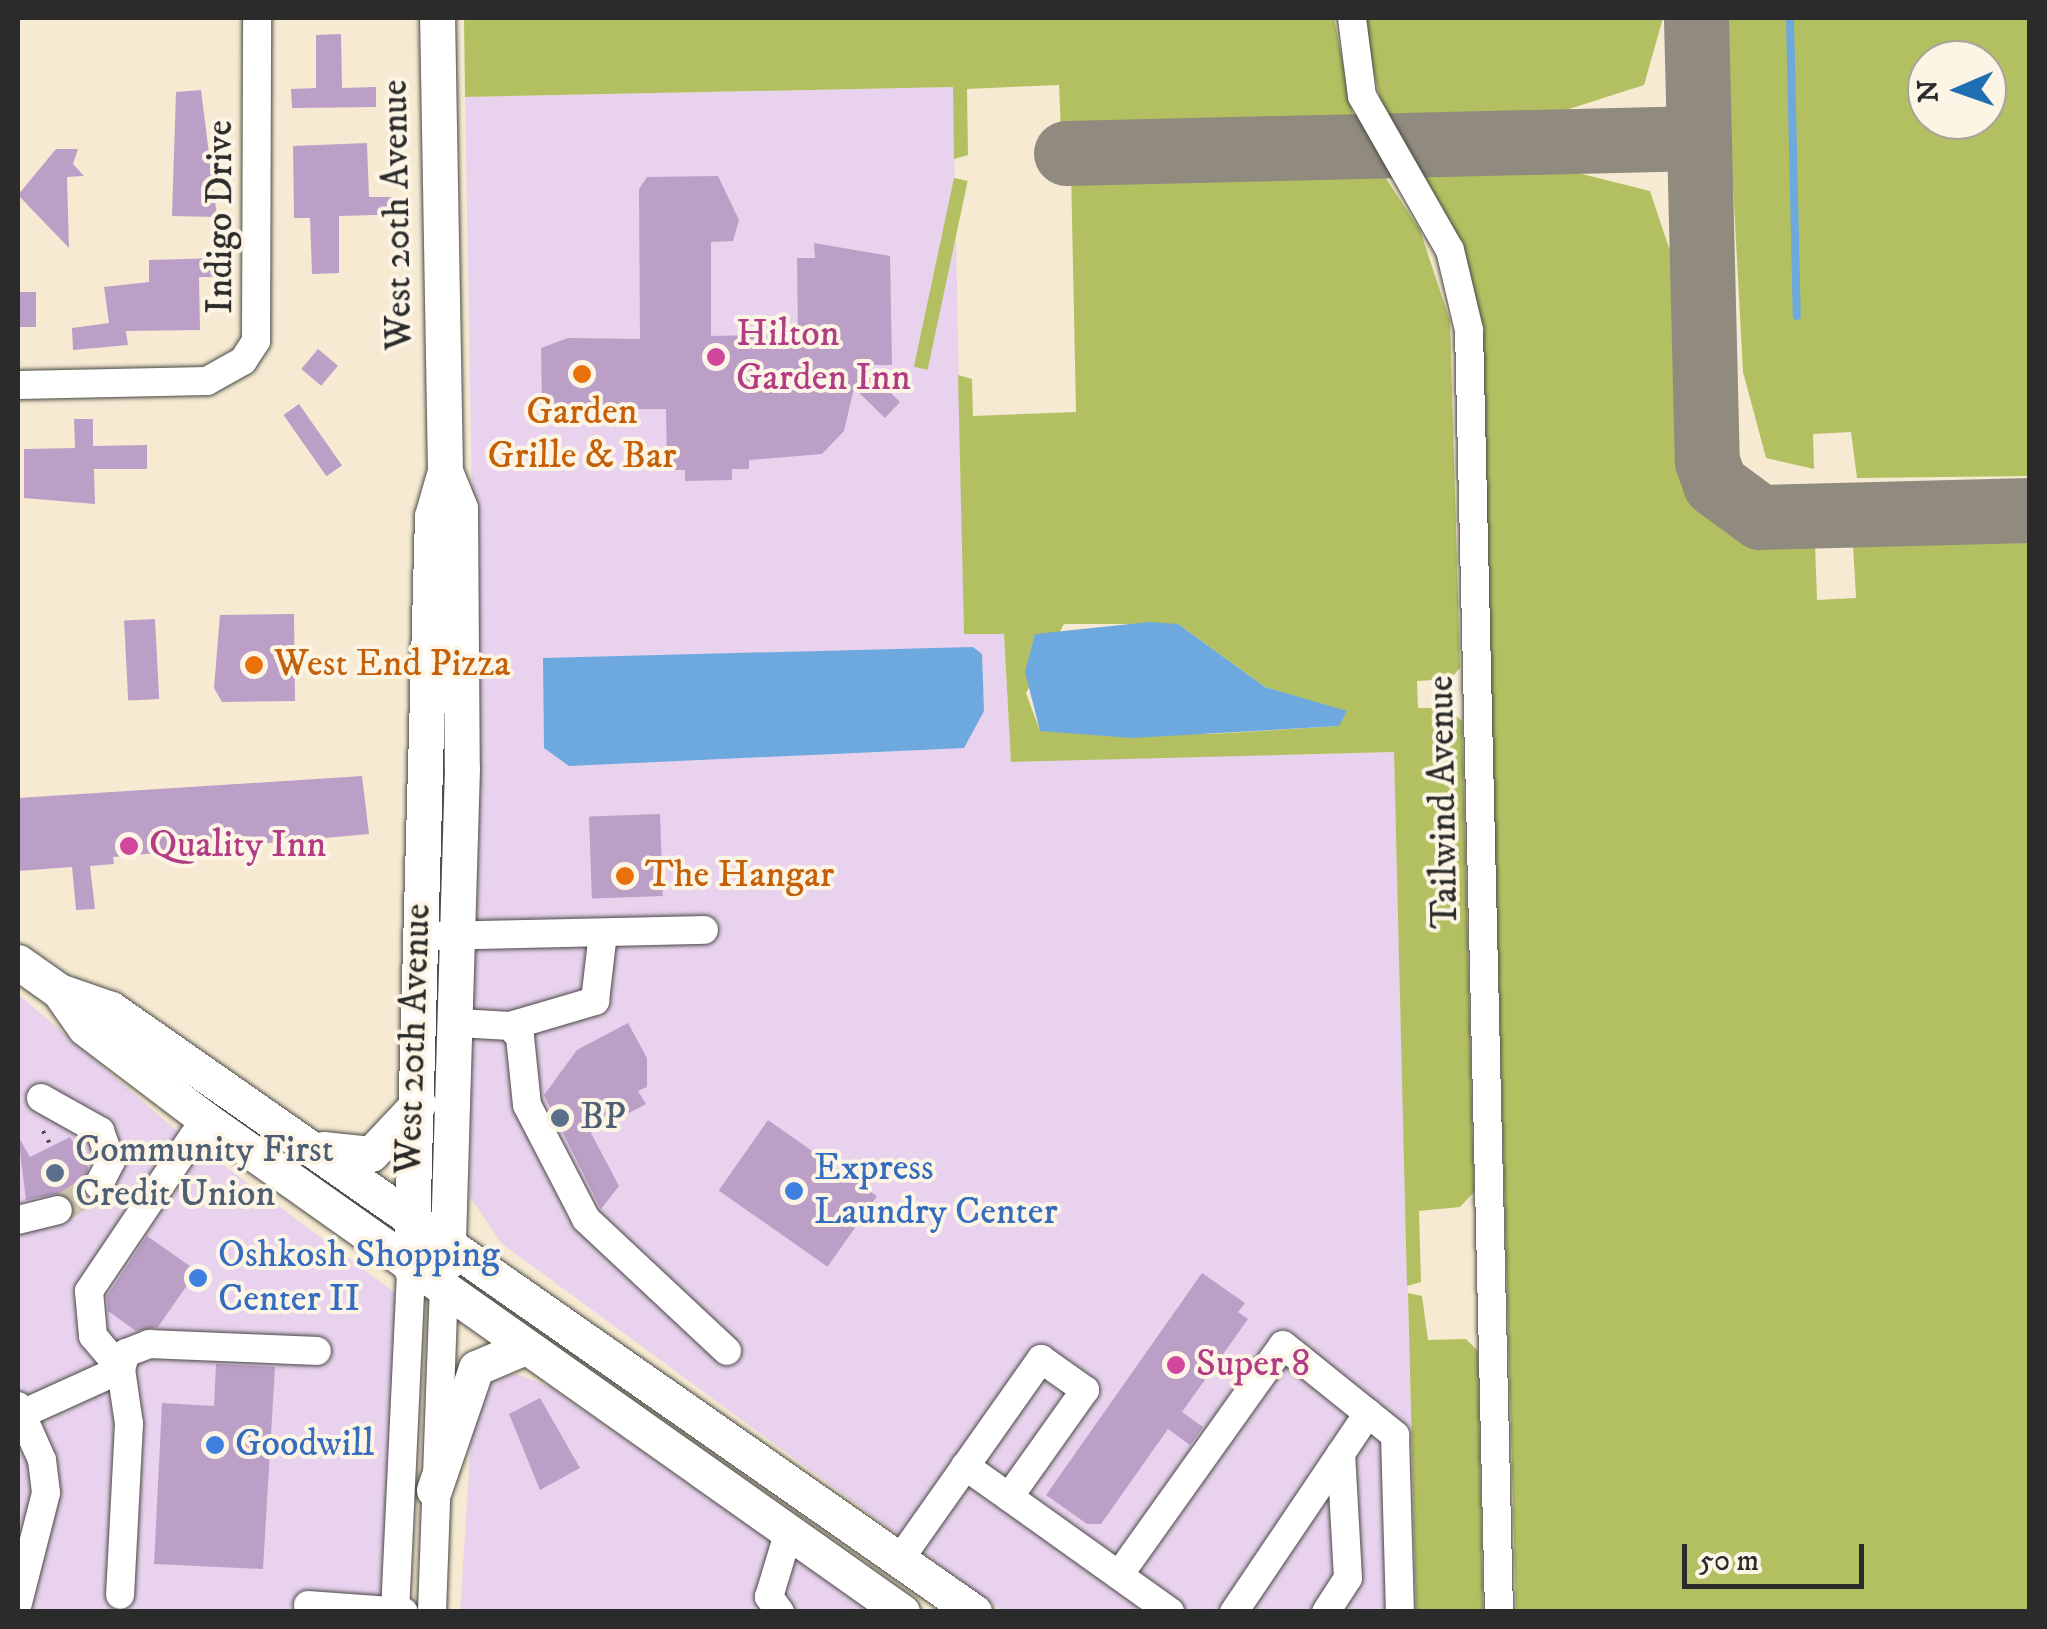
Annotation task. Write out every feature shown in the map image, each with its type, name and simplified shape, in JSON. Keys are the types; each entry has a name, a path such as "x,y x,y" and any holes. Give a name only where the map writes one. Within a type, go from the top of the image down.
{"main road":[{"name":"West 20th Avenue","path":"411,1268 432,516 446,471 437,18"},
{"name":"West 20th Avenue","path":"444,1290 461,936 460,508 446,471"},
{"path":"18,962 59,991 110,1009 312,1146 900,1559 933,1599 974,1612"},
{"path":"59,991 85,1028 205,1119 902,1612"},
{"path":"312,1146 371,1154 418,1104"},
{"path":"434,1490 476,1368 525,1347"}],"street":[{"name":"Indigo Drive","path":"18,385 206,381 243,361 256,341 257,18"},
{"name":"Tailwind Avenue","path":"1352,18 1362,96 1450,250 1468,330 1499,1612"},
{"path":"421,936 704,930"},
{"path":"459,1023 510,1026 595,1000 603,932"},
{"path":"510,1026 527,1104 586,1219 727,1351"},
{"path":"41,1098 100,1131 111,1161 99,1185"},
{"path":"121,1369 92,1336 89,1291 205,1119"},
{"path":"18,1220 58,1210"},
{"name":"West 20th Avenue","path":"398,1610 411,1268"},
{"name":"West 20th Avenue","path":"432,1612 444,1290"},
{"path":"120,1596 129,1424 121,1369 126,1353 150,1344 317,1352"},
{"path":"1119,1575 1283,1345 1395,1435 1400,1612"},
{"path":"900,1559 1041,1359 1084,1390 1009,1497"},
{"path":"18,1603 32,1492 20,1410 121,1369"},
{"path":"1234,1612 1368,1413"},
{"path":"1326,1612 1348,1578 1341,1453"},
{"path":"965,1466 1170,1612"},
{"path":"766,1607 788,1534"},
{"path":"308,1605 398,1610"}],"shaded area":[{"path":"953,87 964,633 1004,633 1011,761 1394,752 1416,1611 1002,1611 501,1243 470,1197 476,733 465,97"},
{"name":"Oshkosh Shopping Center II","path":"18,994 175,1129 409,1303 395,1611 18,1611"},
{"path":"517,1374 552,1388 872,1611 460,1612 472,1424 487,1382"}],"green space":[{"path":"464,18 1334,18 1355,125 1061,135 1059,85 967,89 968,155 954,159 953,87 465,97"},
{"path":"1361,18 1663,18 1644,85 1566,110 1386,123"},
{"path":"1724,18 2029,18 2029,476 1857,478 1851,432 1813,434 1814,469 1766,458 1743,372"},
{"path":"1377,165 1420,230 1450,321 1460,668 1450,679 1417,681 1418,708 1447,708 1462,721 1474,1192 1460,1207 1419,1211 1421,1282 1407,1286 1394,752 1011,762 1004,634 964,634 958,375 972,379 973,416 1076,412 1071,169","holes":["1064,624 1178,624 1265,687 1346,712 1338,726 1211,734 1040,731 1026,693"]},
{"path":"1413,165 1562,169 1650,191 1676,269 1688,495 1734,537 1762,547 1815,543 1817,600 1856,598 1853,544 2029,539 2029,1611 1516,1611 1481,346"},
{"path":"954,178 968,181 928,370 914,367"},
{"path":"1408,1293 1422,1296 1428,1340 1466,1339 1478,1351 1483,1611 1416,1611"}],"water":[{"path":"1149,622 1178,624 1265,687 1347,711 1339,726 1132,738 1040,731 1025,672 1035,634"},
{"path":"973,647 982,654 984,711 964,748 569,766 544,748 543,658"}],"building":[{"path":"341,34 342,88 376,87 376,107 292,108 291,89 316,88 316,35"},
{"path":"201,90 217,217 172,216 176,92"},
{"path":"367,143 369,197 412,197 412,214 339,216 339,273 312,274 310,218 294,218 293,146"},
{"path":"56,149 78,149 73,164 84,176 67,177 69,248 18,195"},
{"name":"Hilton Garden Inn","path":"718,176 739,220 733,241 711,242 711,336 798,334 797,258 815,258 814,243 890,256 892,365 862,365 900,402 885,418 854,388 844,431 822,454 749,460 749,469 732,469 732,480 685,481 685,470 667,470 666,409 555,409 542,401 541,348 568,338 640,339 639,189 647,177"},
{"path":"221,258 221,277 199,277 200,330 126,331 128,345 73,350 72,328 109,323 104,287 149,282 149,260"},
{"path":"18,292 36,292 36,327 18,327"},
{"path":"318,349 338,366 321,386 301,369"},
{"path":"299,404 342,465 326,476 283,415"},
{"path":"74,419 93,419 93,446 147,445 147,469 94,469 95,504 24,498 24,449 75,448"},
{"name":"West End Pizza","path":"294,614 295,701 222,702 214,688 220,615"},
{"path":"155,619 159,699 128,701 124,621"},
{"name":"Quality Inn","path":"362,776 369,834 113,857 114,864 90,866 95,909 76,910 72,867 18,871 18,798"},
{"name":"The Hangar","path":"660,814 663,896 592,898 589,816"},
{"path":"628,1023 647,1058 647,1087 638,1091 646,1104 591,1133 619,1186 601,1209 544,1095 577,1050"},
{"name":"Express Laundry Center","path":"768,1120 877,1196 828,1267 719,1190"},
{"name":"Community First Credit Union","path":"18,1136 30,1157 70,1137 88,1167 84,1194 96,1202 75,1214 62,1193 26,1200"},
{"path":"147,1236 197,1271 158,1327 136,1331 108,1311 107,1296"},
{"name":"Super 8","path":"1202,1273 1245,1303 1238,1312 1248,1319 1182,1412 1203,1427 1190,1445 1168,1429 1101,1524 1087,1524 1046,1495"},
{"name":"Goodwill","path":"216,1364 275,1367 263,1569 154,1564 162,1403 214,1406"},
{"path":"540,1398 580,1468 540,1490 509,1414"}],"waterway":[{"path":"1790,18 1797,316"}],"taxiway":[{"path":"1696,18 1707,461 1715,484 1760,517 2030,510"},
{"path":"1066,153 1699,138"}],"tunnel":[{"path":"58,1210 99,1185"}],"place":[{"name":"Hilton Garden Inn","path":"716,357"},
{"name":"Garden Grille & Bar","path":"582,374"},
{"name":"West End Pizza","path":"254,665"},
{"name":"Quality Inn","path":"129,846"},
{"name":"The Hangar","path":"625,876"},
{"name":"BP","path":"560,1118"},
{"name":"Community First Credit Union","path":"55,1173"},
{"name":"Express Laundry Center","path":"794,1191"},
{"name":"Oshkosh Shopping Center II","path":"198,1278"},
{"name":"Super 8","path":"1176,1365"},
{"name":"Goodwill","path":"215,1445"}]}
